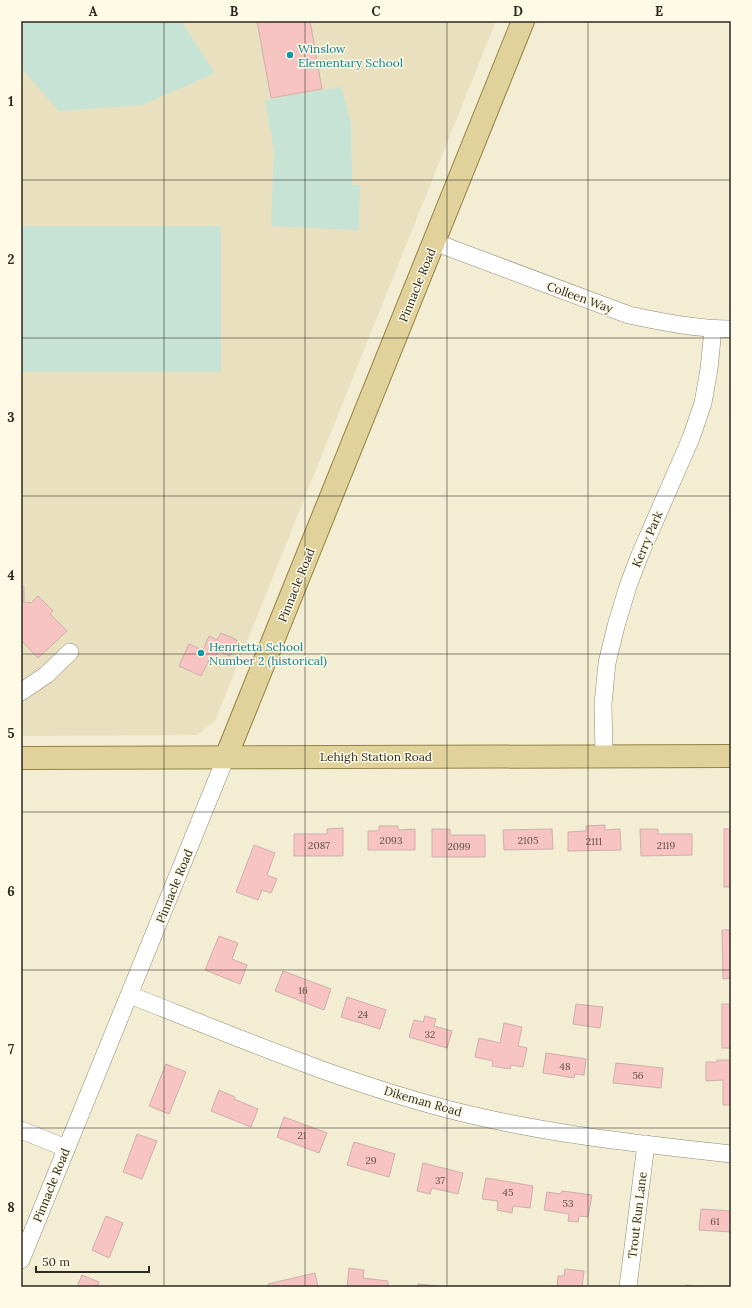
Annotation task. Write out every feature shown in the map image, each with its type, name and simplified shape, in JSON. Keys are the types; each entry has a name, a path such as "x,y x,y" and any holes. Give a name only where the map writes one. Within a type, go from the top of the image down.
{"main road":[{"name":"Pinnacle Road","path":"226,758 524,21"},
{"name":"Lehigh Station Road","path":"21,758 731,756"}],"street":[{"name":"Colleen Way","path":"434,242 629,315 713,329 731,329"},
{"name":"Kerry Park","path":"604,756 604,697 607,663 616,626 638,557 691,438 703,403 709,369 713,329"},
{"path":"24,685 46,675 70,652"},
{"name":"Pinnacle Road","path":"21,1260 226,758"},
{"name":"Dikeman Road","path":"130,995 293,1059 406,1098 468,1114 528,1127 646,1144 731,1154"},
{"path":"21,1130 66,1148"},
{"name":"Trout Run Lane","path":"628,1287 646,1144"}],"shaded area":[{"path":"21,21 496,21 215,721 197,735 21,736"}],"green space":[{"path":"21,21 181,21 215,73 142,105 59,111 21,68"},
{"path":"341,87 351,123 352,185 360,185 359,230 271,226 274,151 265,100"},
{"path":"21,226 221,226 221,372 21,372"}],"building":[{"name":"Winslow Elementary School","path":"257,21 310,21 322,89 271,98"},
{"path":"21,587 24,587 24,602 31,603 38,596 53,611 50,614 67,631 38,658 21,640"},
{"name":"Henrietta School Number 2 (historical)","path":"221,633 237,640 230,656 218,651 213,662 209,660 201,676 179,666 189,644 203,650 209,636 217,640"},
{"path":"605,825 605,830 620,829 621,850 568,851 568,832 586,831 586,826"},
{"path":"379,826 398,826 398,830 415,829 415,850 368,850 368,831 379,831"},
{"path":"343,828 343,856 294,856 294,834 327,834 327,829"},
{"path":"432,829 450,829 450,835 485,835 485,857 432,857"},
{"path":"552,829 553,849 504,850 503,830"},
{"path":"640,829 658,829 658,834 692,834 692,855 641,856"},
{"path":"724,829 731,829 731,887 724,887"},
{"path":"254,845 275,853 267,875 277,879 271,893 262,890 258,900 236,892"},
{"path":"722,930 731,930 731,978 723,979"},
{"path":"219,936 238,943 232,959 247,965 240,984 205,970"},
{"path":"283,971 331,989 324,1010 275,991"},
{"path":"347,997 386,1010 380,1029 341,1017"},
{"path":"576,1004 603,1007 600,1028 573,1024"},
{"path":"722,1004 731,1004 731,1048 722,1048"},
{"path":"425,1016 436,1019 434,1026 452,1031 447,1048 409,1037 414,1020 423,1022"},
{"path":"504,1023 522,1027 518,1046 527,1048 523,1067 511,1065 510,1069 492,1066 493,1061 475,1057 479,1038 500,1043"},
{"path":"546,1053 586,1059 584,1075 575,1074 574,1078 543,1073"},
{"path":"717,1060 731,1060 731,1105 723,1105 723,1080 706,1081 706,1062 717,1062"},
{"path":"616,1063 663,1068 661,1088 613,1083"},
{"path":"166,1064 186,1072 169,1114 149,1106"},
{"path":"219,1090 235,1097 234,1099 258,1109 251,1127 211,1111"},
{"path":"284,1117 327,1133 319,1153 277,1137"},
{"path":"137,1134 157,1141 142,1179 123,1172"},
{"path":"354,1142 395,1154 389,1177 347,1165"},
{"path":"423,1163 463,1173 458,1194 432,1188 430,1194 417,1191"},
{"path":"486,1178 533,1186 530,1208 513,1206 512,1213 497,1210 498,1201 482,1199"},
{"path":"562,1191 592,1195 588,1217 579,1216 578,1222 568,1221 569,1214 544,1210 547,1192 560,1194"},
{"path":"701,1209 731,1211 731,1232 699,1230"},
{"path":"106,1216 123,1223 109,1258 92,1250"},
{"path":"349,1268 364,1270 363,1278 388,1281 388,1287 347,1287"},
{"path":"565,1269 584,1271 582,1287 557,1287 558,1276 564,1276"},
{"path":"315,1273 318,1287 269,1287 268,1284"},
{"path":"82,1275 99,1282 98,1287 77,1287"},
{"path":"418,1284 448,1287 417,1287"},
{"path":"686,1285 704,1287 685,1287"}],"place":[{"name":"Winslow Elementary School","path":"290,55"},
{"name":"Henrietta School Number 2 (historical)","path":"201,653"}]}
